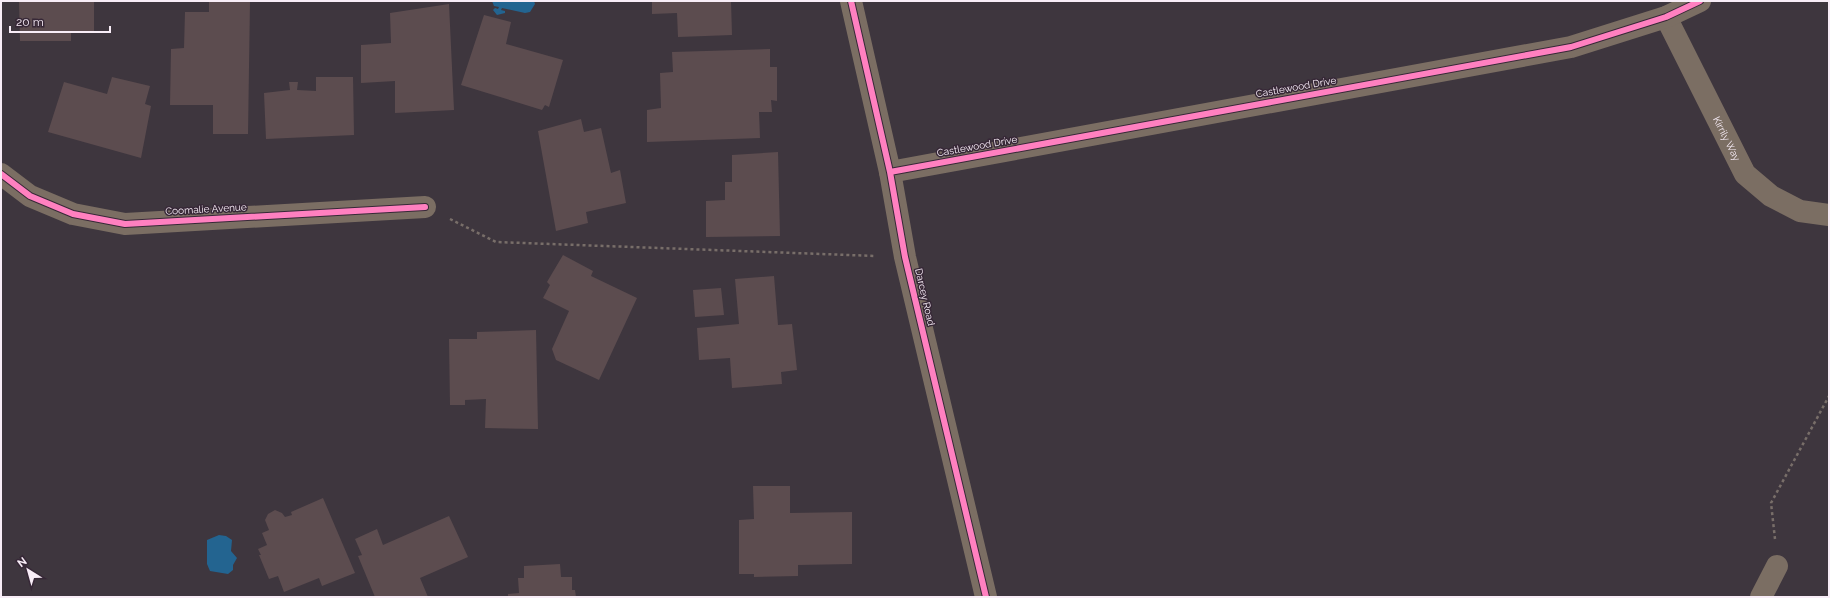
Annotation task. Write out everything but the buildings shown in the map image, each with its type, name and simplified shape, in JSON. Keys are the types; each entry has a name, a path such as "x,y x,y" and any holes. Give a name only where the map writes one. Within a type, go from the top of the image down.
{"street":[{"name":"Darcey Road","path":"851,1 890,172 905,257 986,597"},
{"name":"Castlewood Drive","path":"890,172 1571,47 1666,17 1700,1"},
{"name":"Kirrily Way","path":"1666,17 1745,174 1771,196 1800,211 1829,215"},
{"name":"Coomalie Avenue","path":"1,174 30,196 73,214 125,224 425,207"},
{"path":"1762,597 1777,566"}],"path":[{"path":"425,207 496,242 905,257"},
{"path":"1777,566 1771,503 1829,396"}],"water":[{"path":"492,1 534,1 535,4 530,12 525,13 502,8 501,10 505,11 505,13 497,15 493,10 495,8 498,9 499,7 494,6"},
{"path":"219,535 226,536 232,540 231,551 237,558 233,565 233,570 228,574 210,571 207,564 207,540"}],"cycle path":[{"path":"851,1 890,172 905,257 986,597"},
{"path":"890,172 1571,47 1666,17 1700,1"},
{"path":"1,174 30,196 73,214 125,224 425,207"}]}
